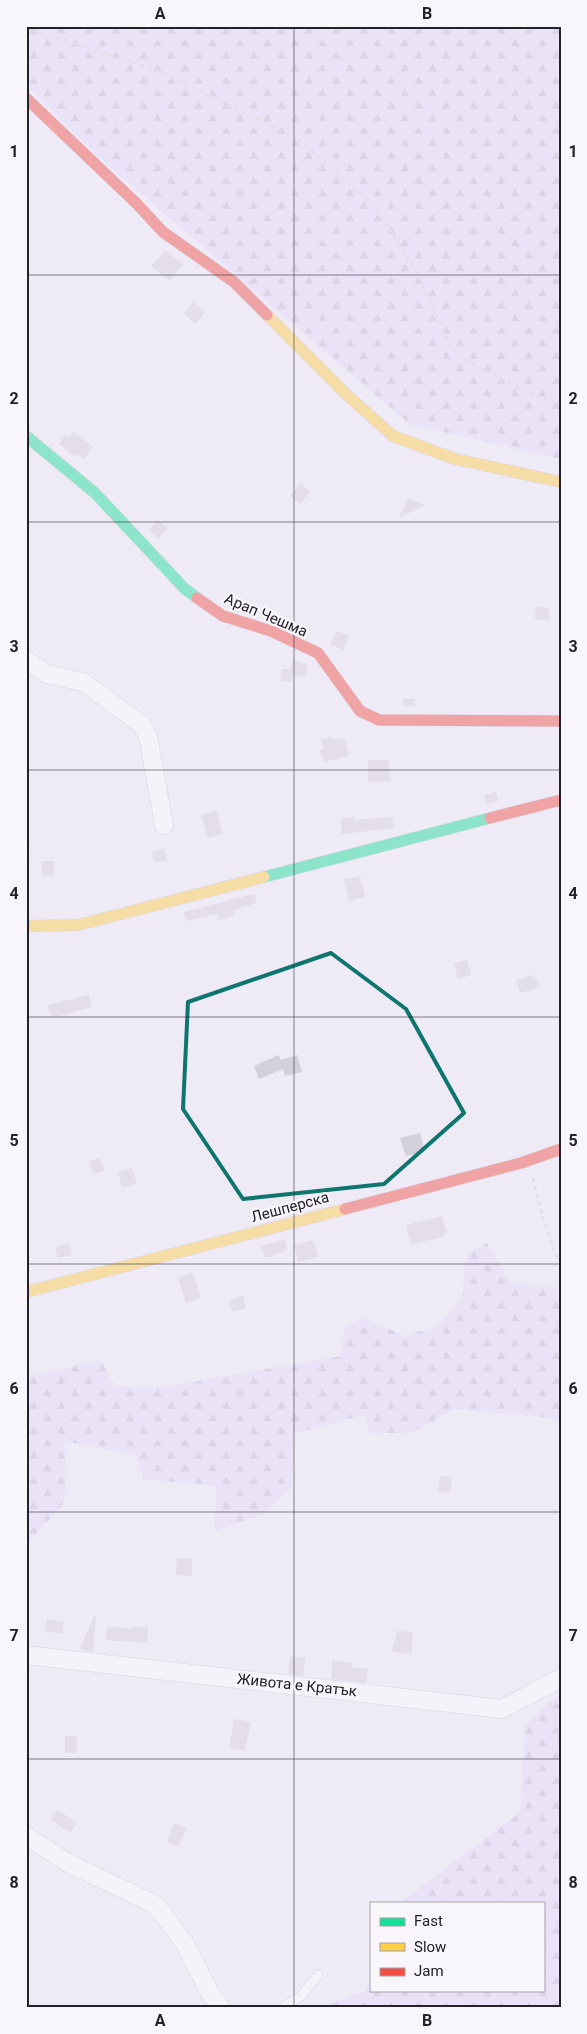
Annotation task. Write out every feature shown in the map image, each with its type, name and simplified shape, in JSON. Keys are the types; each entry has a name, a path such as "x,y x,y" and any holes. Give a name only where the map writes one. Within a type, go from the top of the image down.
{"street":[{"path":"26,98 136,203 163,232 234,282 346,394 393,436 455,459 561,482"},
{"name":"Арап Чешма","path":"26,436 95,493 184,589 223,616 270,632 318,654 360,711 379,720 561,721"},
{"path":"26,660 47,674 83,682 140,724 148,736 164,825"},
{"path":"26,926 78,925 561,800"},
{"name":"Лешперска","path":"26,1292 529,1160 561,1149"},
{"name":"Живота е Кратък","path":"26,1655 502,1709 561,1678"},
{"path":"26,1836 70,1864 156,1905 184,1942 210,1993 221,2008"}],"lane":[{"path":"282,2008 301,1996 318,1975"}],"path":[{"path":"26,28 152,69 297,138 378,210 418,274 451,347 473,365 561,407"},
{"path":"529,1160 542,1215 557,1258 561,1260"},
{"path":"543,1687 555,1717 561,1757"}],"highlighted area":[{"path":"331,953 406,1009 464,1113 384,1184 243,1199 183,1109 188,1002"}],"green space":[{"path":"26,26 561,26 561,459 409,424 94,153 26,84"},
{"path":"487,1243 510,1282 561,1288 561,1423 549,1418 454,1409 412,1433 370,1433 364,1415 293,1434 292,1487 263,1514 215,1531 216,1486 143,1479 136,1456 65,1441 65,1501 26,1546 26,1377 101,1360 114,1385 151,1389 341,1356 345,1326 364,1317 404,1336 437,1326 462,1298 466,1254"},
{"path":"561,1693 561,2008 317,2008 366,1991 370,1981 370,1992 544,1992 544,1902 401,1902 520,1812 525,1724"}],"building":[{"path":"165,251 184,264 169,281 151,266"},
{"path":"193,302 205,312 196,324 184,314"},
{"path":"73,432 93,447 84,459 77,454 75,456 71,454 59,444 65,435 69,438"},
{"path":"300,483 310,492 300,504 290,496"},
{"path":"408,498 425,505 399,518"},
{"path":"157,520 168,528 158,539 149,530"},
{"path":"536,607 549,608 549,620 535,619"},
{"path":"337,631 349,636 343,650 330,644"},
{"path":"293,660 307,664 306,677 293,676 292,682 281,681 282,669 289,669"},
{"path":"403,699 415,699 415,706 403,706"},
{"path":"332,737 333,740 345,738 349,756 324,762 320,750 324,750 321,740"},
{"path":"368,760 389,760 390,781 368,782"},
{"path":"496,792 498,801 486,804 484,795"},
{"path":"216,810 223,834 208,838 201,815"},
{"path":"354,817 354,820 393,817 394,828 342,834 341,818"},
{"path":"164,849 167,860 155,863 152,852"},
{"path":"41,861 54,861 54,875 42,876"},
{"path":"360,876 365,897 349,901 344,879"},
{"path":"254,894 257,903 233,910 235,915 219,920 218,914 186,921 184,912"},
{"path":"467,960 471,975 458,979 454,963"},
{"path":"533,975 541,987 520,993 516,980"},
{"path":"89,995 92,1007 51,1018 48,1005"},
{"path":"278,1055 281,1060 297,1055 302,1072 285,1076 283,1069 259,1079 254,1066"},
{"path":"420,1133 425,1152 406,1156 400,1138"},
{"path":"101,1158 104,1171 93,1174 89,1161"},
{"path":"132,1168 137,1184 122,1188 118,1172"},
{"path":"442,1216 447,1233 444,1234 445,1237 411,1244 406,1225"},
{"path":"285,1239 287,1250 266,1258 261,1246"},
{"path":"313,1240 318,1257 298,1262 294,1245"},
{"path":"69,1243 72,1255 58,1258 55,1247"},
{"path":"193,1273 201,1298 186,1303 178,1278"},
{"path":"243,1295 246,1308 233,1312 229,1300"},
{"path":"440,1476 452,1477 450,1493 438,1492"},
{"path":"177,1558 192,1558 192,1576 176,1575"},
{"path":"94,1616 96,1616 93,1652 84,1651 80,1648"},
{"path":"47,1619 64,1622 62,1634 45,1631"},
{"path":"133,1626 148,1628 147,1643 106,1640 107,1627 133,1628"},
{"path":"397,1631 413,1632 411,1654 392,1652"},
{"path":"290,1656 305,1658 303,1676 288,1674"},
{"path":"332,1660 352,1663 351,1667 368,1669 366,1683 331,1679"},
{"path":"234,1719 251,1722 245,1751 229,1748"},
{"path":"65,1736 77,1736 77,1753 65,1753"},
{"path":"58,1810 77,1823 70,1833 51,1820"},
{"path":"174,1823 187,1828 179,1847 167,1842"}],"traffic: fast":[{"path":"26,436 95,493 185,589 197,598"},
{"path":"264,877 490,818"}],"traffic: slow":[{"path":"267,315 346,394 393,436 455,459 561,482"},
{"path":"26,926 78,925 264,877"},
{"path":"26,1292 345,1209"}],"traffic: jam":[{"path":"26,98 136,203 163,232 234,282 267,315"},
{"path":"197,598 223,616 271,631 318,653 360,711 379,720 561,721"},
{"path":"490,818 561,800"},
{"path":"345,1209 521,1163 561,1149"}]}
